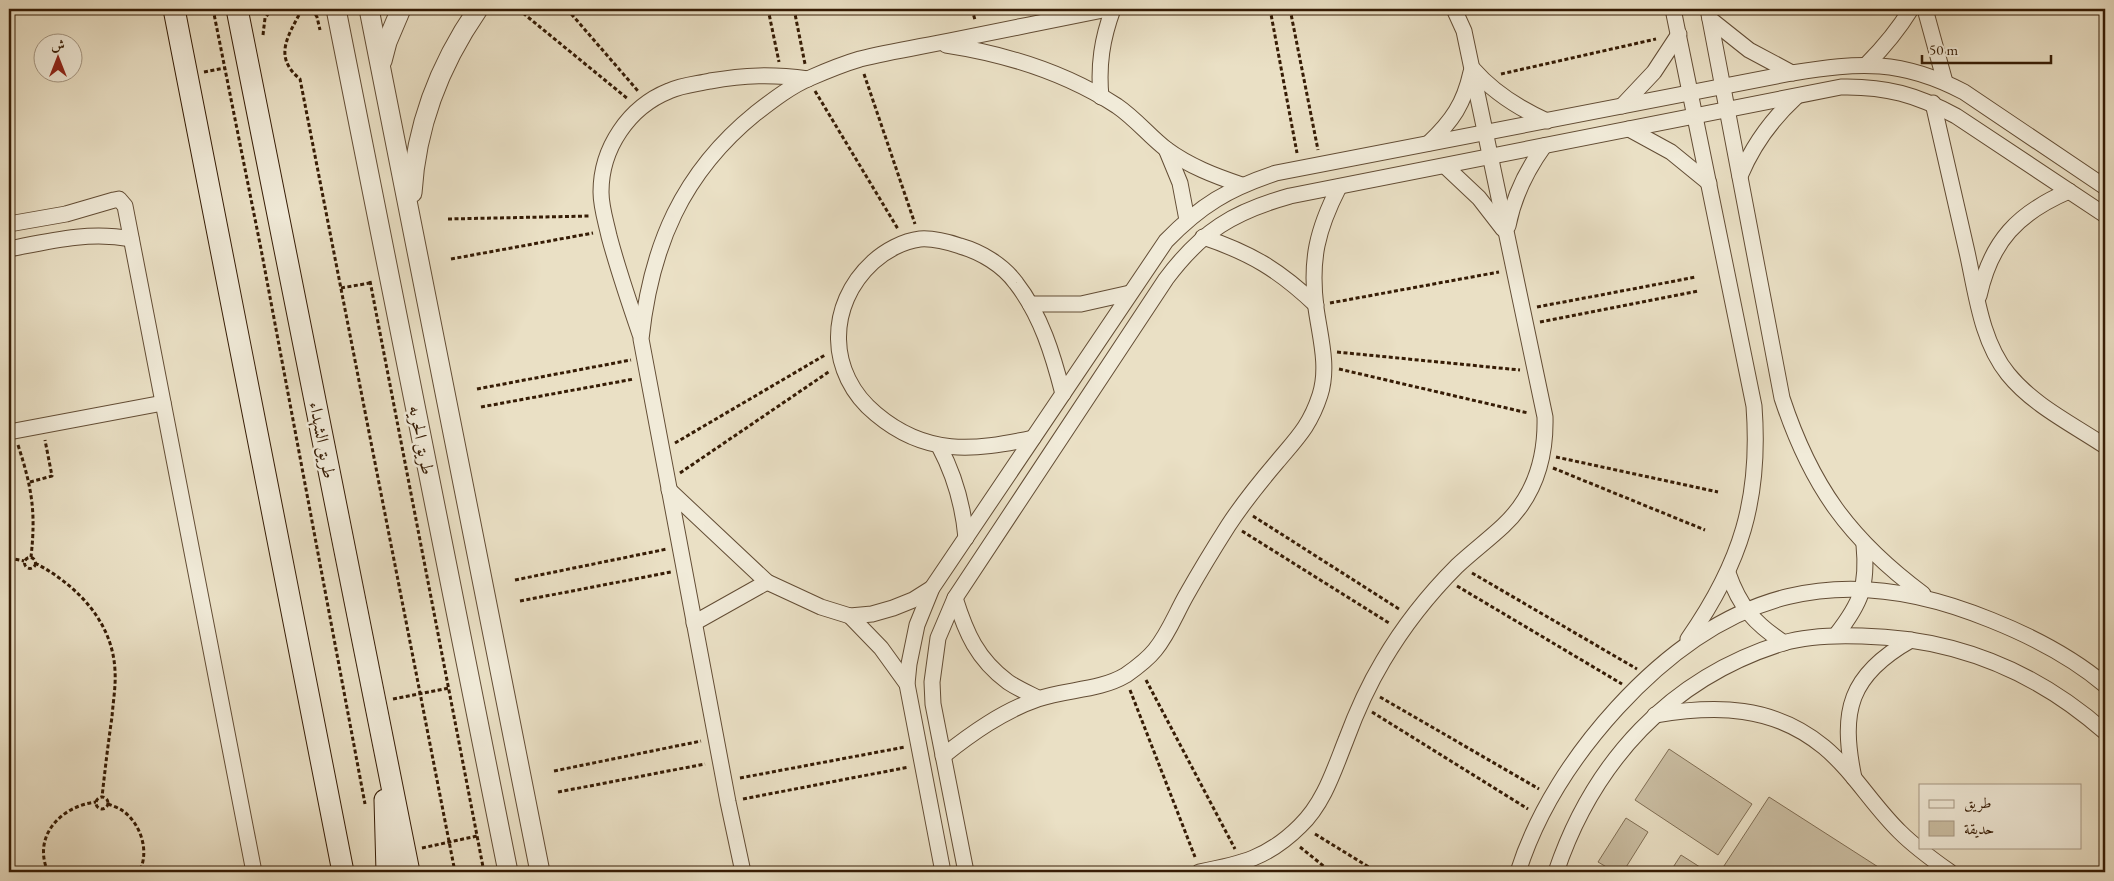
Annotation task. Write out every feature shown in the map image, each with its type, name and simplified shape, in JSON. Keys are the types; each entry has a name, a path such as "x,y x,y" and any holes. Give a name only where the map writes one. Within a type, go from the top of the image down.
{"main road":[{"path":"174,9 343,872"},
{"name":"طريق الشهداء","path":"241,14 409,872"},
{"path":"387,872 385,806 388,793 392,787"}],"street":[{"name":"طريق الحريه","path":"336,9 508,872"},
{"name":"طريق الحريه","path":"369,9 540,872"},
{"path":"381,64 387,42 401,9"},
{"path":"410,217 419,139 430,102 444,66 463,31 478,9"},
{"path":"641,339 646,298 655,260 670,222 689,186 713,154 742,125 773,100 808,79 858,60 1108,9"},
{"path":"1101,96 1099,74 1100,51 1105,29 1113,9"},
{"path":"1200,872 1242,863 1266,852 1288,837 1316,808 1332,778 1361,705 1383,661 1403,631 1445,579 1520,508 1532,486 1542,459 1545,417 1486,132 1477,74 1464,31 1454,9"},
{"path":"1673,9 1754,406 1756,435 1755,463 1749,510 1739,546 1715,598 1683,646"},
{"path":"1867,64 1899,28 1911,9"},
{"path":"1925,9 1944,82"},
{"path":"1709,14 1749,50 1792,73"},
{"path":"1709,14 1782,398 1791,425 1814,476 1829,500 1864,545 1895,573 1928,598"},
{"path":"1622,106 1654,72 1679,34"},
{"path":"937,44 984,52 1022,62 1049,72 1101,96 1135,120 1165,148 1202,170 1242,184"},
{"path":"942,871 906,684 908,664 917,626 932,588 1166,241 1187,220 1213,200 1242,184 1276,173 1792,73 1841,65 1867,64 1907,69 1944,82 1964,92 2105,187"},
{"path":"1429,144 1445,128 1458,110 1477,74"},
{"path":"1477,74 1511,104 1547,121"},
{"path":"743,872 720,761 641,339 617,266 600,192 606,160 611,146 623,125 644,105 670,90 746,75 781,75 808,79"},
{"path":"968,870 933,704 932,682 938,638 945,618 955,598 1166,279 1183,257 1203,237 1230,218 1259,205 1339,187 1841,87 1864,87 1903,93 1933,103 1956,116 2105,215"},
{"path":"1740,176 1763,132 1779,112 1797,96"},
{"path":"1933,103 1988,340 2007,373 2034,399 2105,446"},
{"path":"1629,129 1671,152 1708,183"},
{"path":"1507,235 1511,210 1519,188 1530,166 1544,146"},
{"path":"1165,148 1180,183 1187,220"},
{"path":"1445,166 1478,198 1507,235"},
{"path":"943,756 988,723 1038,698 1106,684 1124,676 1154,651 1166,634 1194,581 1230,524 1260,482 1303,432 1314,411 1322,389 1323,358 1313,275 1316,244 1325,214 1339,187"},
{"path":"1978,300 1984,275 1993,253 2007,232 2025,215 2046,201 2069,191"},
{"path":"9,224 66,214 119,199 125,206 254,872"},
{"path":"9,249 91,235 112,235 131,239"},
{"path":"1203,237 1235,248 1265,263 1292,282 1316,305"},
{"path":"1033,438 986,446 940,446 890,426 870,409 853,388 841,364 838,348 839,321 847,295 862,273 882,255 913,241 947,241 973,250 996,264 1016,282 1030,304 1050,348 1062,394"},
{"path":"1030,304 1081,304 1130,293"},
{"path":"11,431 164,403"},
{"path":"940,446 958,490 964,514 966,538"},
{"path":"668,486 767,582 794,596 850,616 872,614 893,608 913,600 932,588"},
{"path":"1836,635 1853,613 1864,589 1866,566 1864,545"},
{"path":"1728,572 1734,592 1746,611 1762,629 1784,643"},
{"path":"694,623 767,582"},
{"path":"1518,872 1552,797 1588,744 1633,691 1683,646 1724,621 1774,600 1803,593 1864,589 1885,590 1928,598 1975,613 2020,632 2063,655 2105,686"},
{"path":"955,598 965,630 983,659 1008,682 1038,698"},
{"path":"850,616 885,654 906,684"},
{"path":"1556,872 1567,840 1590,794 1619,752 1654,715 1692,686 1735,662 1784,643 1836,635 1874,636 1946,646 1983,657 2018,672 2051,690 2082,711 2105,732"},
{"path":"1854,778 1848,746 1848,725 1852,704 1861,684 1874,666 1890,652 1911,640"},
{"path":"1654,715 1705,708 1731,709 1756,713 1780,721 1803,733 1824,747 1854,778 1899,832 1929,858 1950,872"}],"path":[{"path":"213,9 263,259 366,810"},
{"path":"302,9 285,44 284,54 286,64 300,80 455,872"},
{"path":"312,9 318,17 321,36"},
{"path":"518,9 644,105"},
{"path":"567,9 644,105"},
{"path":"768,9 781,75"},
{"path":"794,9 808,79 913,241"},
{"path":"1270,9 1300,169"},
{"path":"1290,9 1321,164"},
{"path":"1477,74 1679,34"},
{"path":"858,60 913,241"},
{"path":"196,74 224,68"},
{"path":"448,219 606,223"},
{"path":"451,259 606,223"},
{"path":"1316,305 1514,270"},
{"path":"369,274 484,872"},
{"path":"1523,309 1696,277"},
{"path":"341,288 370,282"},
{"path":"1526,325 1698,290"},
{"path":"661,452 838,348"},
{"path":"477,389 644,358"},
{"path":"1323,358 1536,371"},
{"path":"1323,358 1545,417"},
{"path":"668,486 841,364"},
{"path":"481,407 647,376"},
{"path":"30,482 52,476 43,425"},
{"path":"11,431 30,482 34,520 31,557 36,563 56,574 75,588 90,606 103,626 112,648 116,671 102,797 96,802 73,807 54,823 45,844 44,857 48,872"},
{"path":"1542,459 1718,492"},
{"path":"1542,459 1705,530"},
{"path":"1241,508 1413,618"},
{"path":"1230,524 1403,631"},
{"path":"515,580 680,547"},
{"path":"9,558 24,560 31,557"},
{"path":"24,560 27,568 32,568 36,563"},
{"path":"1458,565 1649,675"},
{"path":"520,601 684,569"},
{"path":"1445,579 1633,691"},
{"path":"1138,666 1242,863"},
{"path":"1124,676 1200,872"},
{"path":"392,699 449,688"},
{"path":"1368,690 1552,797"},
{"path":"1361,705 1542,817"},
{"path":"554,771 716,738"},
{"path":"724,781 918,744"},
{"path":"558,792 720,761"},
{"path":"728,802 922,765"},
{"path":"102,797 108,800 108,804 123,811 134,823 142,837 144,853 139,872"},
{"path":"96,802 96,805 101,809 107,807 108,804"},
{"path":"1301,825 1377,872"},
{"path":"422,848 478,836"},
{"path":"1288,837 1331,872"}],"green space":[{"path":"1669,749 1752,804 1718,855 1635,800"},
{"path":"1769,797 1886,872 1720,872"},
{"path":"1626,818 1648,832 1623,872 1615,872 1598,862"},
{"path":"1681,855 1703,869 1701,872 1670,872"}]}
